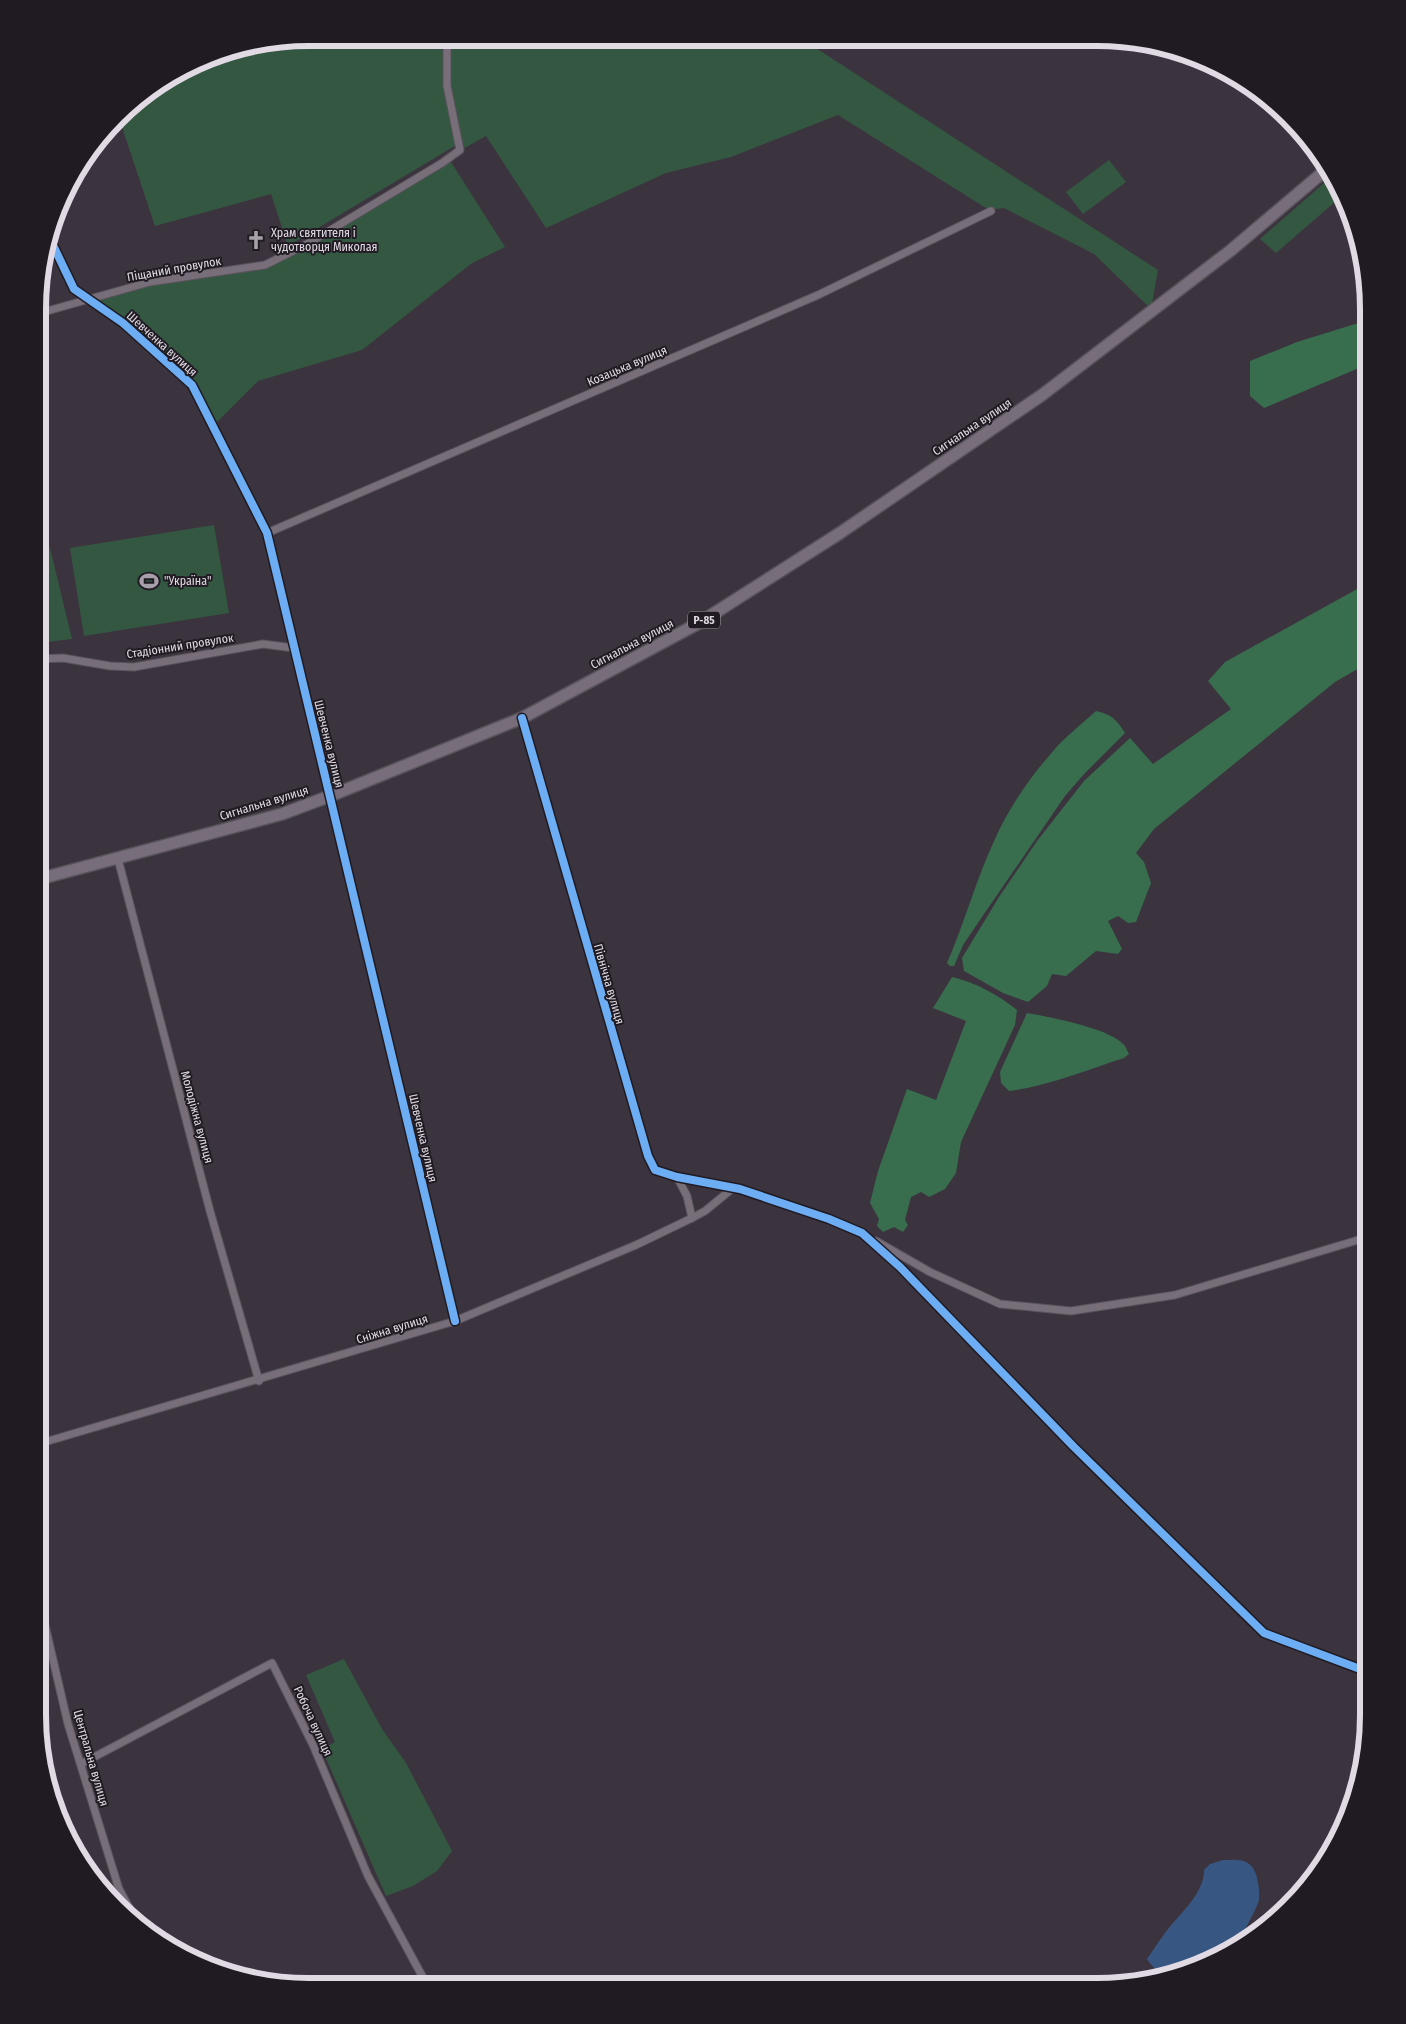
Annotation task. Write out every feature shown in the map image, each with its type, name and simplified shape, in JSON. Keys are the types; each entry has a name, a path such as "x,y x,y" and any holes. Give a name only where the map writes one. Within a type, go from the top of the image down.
{"main road":[{"name":"Сигнальна вулиця","path":"46,877 282,814 330,796 522,718 699,623 840,533 1042,395 1230,251 1322,173"}],"street":[{"name":"Піщаний провулок","path":"46,311 150,282 265,265 309,243 434,168 460,150 447,86 447,46"},
{"name":"Козацька вулиця","path":"267,533 818,295 991,211"},
{"name":"Шевченка вулиця","path":"54,247 74,288 123,323 192,385 267,533 455,1322"},
{"name":"Стадіонний провулок","path":"46,659 63,658 110,666 134,667 263,644 294,648"},
{"name":"Північна вулиця","path":"522,718 648,1156 655,1170 677,1177 737,1188 830,1219 862,1233"},
{"name":"Молодіжна вулиця","path":"118,859 205,1192 259,1380"},
{"path":"677,1177 687,1196 692,1218"},
{"name":"Сніжна вулиця","path":"46,1442 455,1322 705,1212 737,1188"},
{"path":"862,1233 930,1272 1000,1304 1070,1311 1175,1295 1360,1240"},
{"path":"862,1233 900,1267 1074,1447 1264,1633 1360,1669"},
{"name":"Центральна вулиця","path":"46,1629 68,1724 119,1889 128,1906"},
{"name":"Робоча вулиця","path":"81,1764 272,1663 313,1746 368,1876 423,1978"}],"green space":[{"path":"309,46 446,46 446,86 458,144 288,246 271,194 155,226 121,125 136,111 178,81 225,60 275,48"},
{"path":"448,46 813,46 1158,270 1151,309 1094,254 1004,208 989,210 838,115 731,157 666,173 546,228 486,136 461,150 448,86"},
{"path":"449,159 505,247 472,263 362,350 258,381 213,426 193,385 91,300 150,283 265,265"},
{"path":"1109,160 1126,182 1083,214 1066,192"},
{"path":"1326,181 1337,201 1276,253 1260,239"},
{"path":"1360,322 1360,368 1264,408 1250,396 1250,361 1297,342"},
{"name":"\"Україна\"","path":"214,525 229,613 84,636 70,548"},
{"path":"50,548 72,639 46,642 46,549"},
{"path":"1360,587 1360,668 1335,682 1154,829 1136,853 1144,862 1151,883 1136,922 1128,923 1118,916 1108,921 1122,949 1118,954 1096,951 1066,976 1052,974 1047,986 1028,1002 1003,993 964,971 962,958 999,897 1037,841 1084,781 1130,738 1153,764 1231,709 1208,681 1225,662"},
{"path":"1096,711 1113,718 1125,733 1065,796 963,945 954,966 950,966 947,963 982,869 1007,815 1021,792 1045,760"},
{"path":"952,977 987,990 1017,1010 1015,1025 961,1142 956,1173 945,1189 929,1197 921,1192 911,1197 905,1220 908,1225 903,1232 894,1227 883,1232 877,1226 879,1219 870,1203 878,1171 907,1089 936,1100 966,1021 933,1008"},
{"path":"1027,1013 1078,1024 1105,1033 1116,1038 1124,1045 1129,1054 1124,1058 1067,1077 1024,1089 1009,1091 1001,1083 1000,1072"},
{"path":"344,1659 382,1729 406,1763 452,1851 437,1871 413,1886 386,1896 322,1749 335,1742 306,1675"}],"water":[{"path":"1223,1860 1237,1860 1243,1861 1252,1867 1259,1886 1259,1900 1252,1917 1242,1934 1228,1943 1198,1958 1157,1971 1147,1959 1169,1928 1195,1897 1203,1879 1204,1870 1210,1864"}],"cycle path":[{"path":"54,247 74,289 123,323 192,385 267,533 455,1321"},
{"path":"522,718 648,1156 655,1170 677,1177 740,1189 829,1219 862,1233 900,1267 1074,1447 1264,1633 1360,1669"}],"place":[{"name":"Храм святителя і чудотворця Миколая","path":"256,240"},
{"name":"\"Україна\"","path":"149,581"}]}
